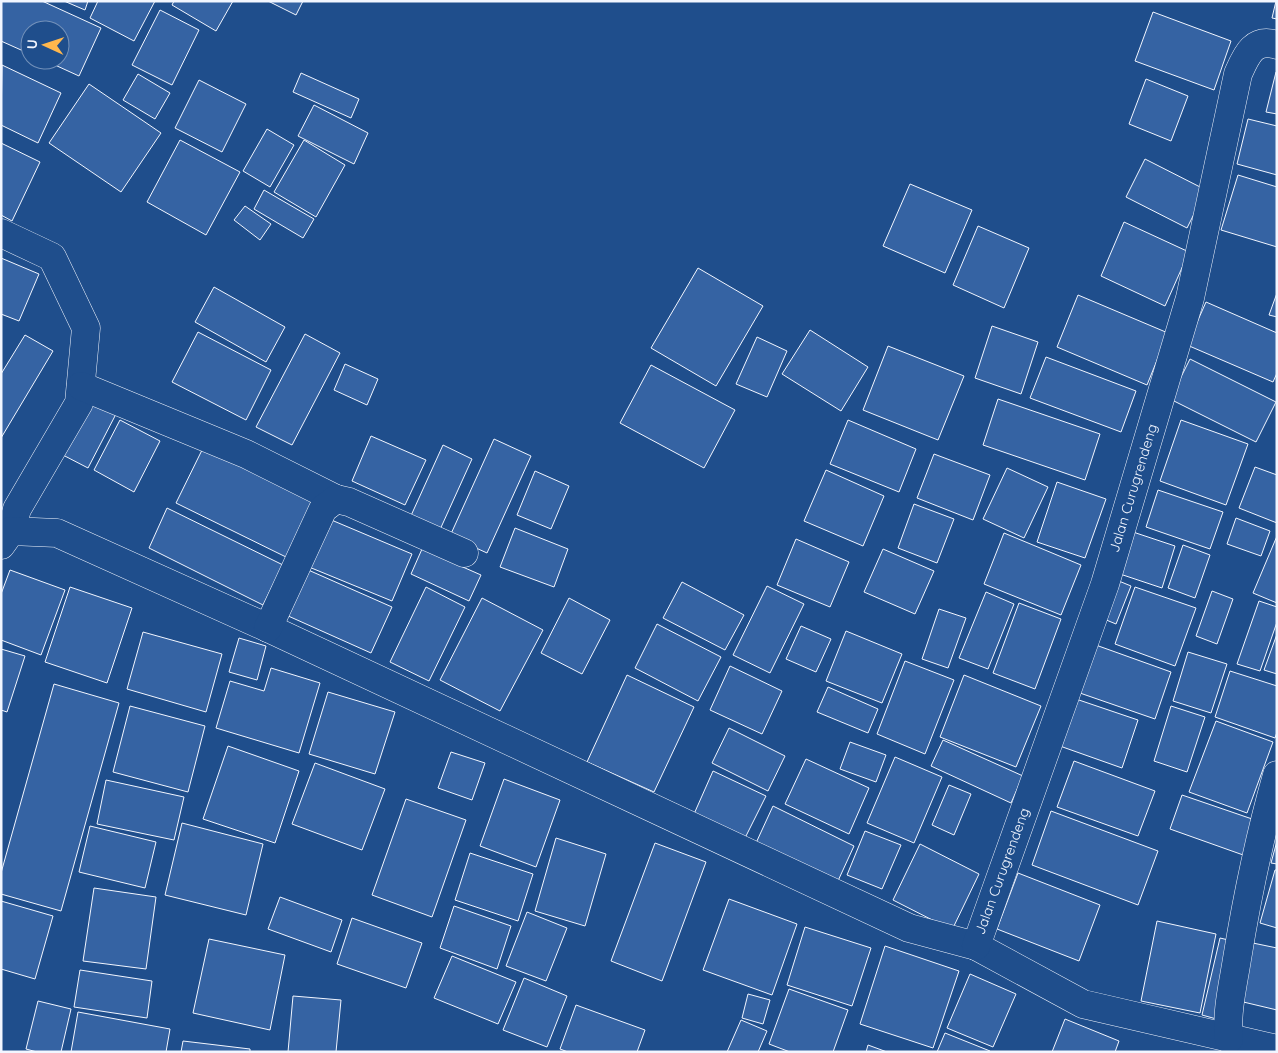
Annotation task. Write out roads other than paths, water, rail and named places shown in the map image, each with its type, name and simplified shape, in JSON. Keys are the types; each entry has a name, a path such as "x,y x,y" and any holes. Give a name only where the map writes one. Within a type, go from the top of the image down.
{"street":[{"name":"Jalan Curugrendeng","path":"976,946 1105,584 1190,298 1238,74 1247,52 1254,47 1269,42 1277,45"},
{"path":"1,233 52,257 86,328 79,404 17,509 6,538 57,533 268,628 908,928 976,946 1083,1004 1277,1049"},
{"path":"81,386 246,454 336,499 349,502 464,553"},
{"path":"268,628 323,509 336,499"},
{"path":"1229,1038 1227,1021 1239,948 1260,836 1277,775"}]}
